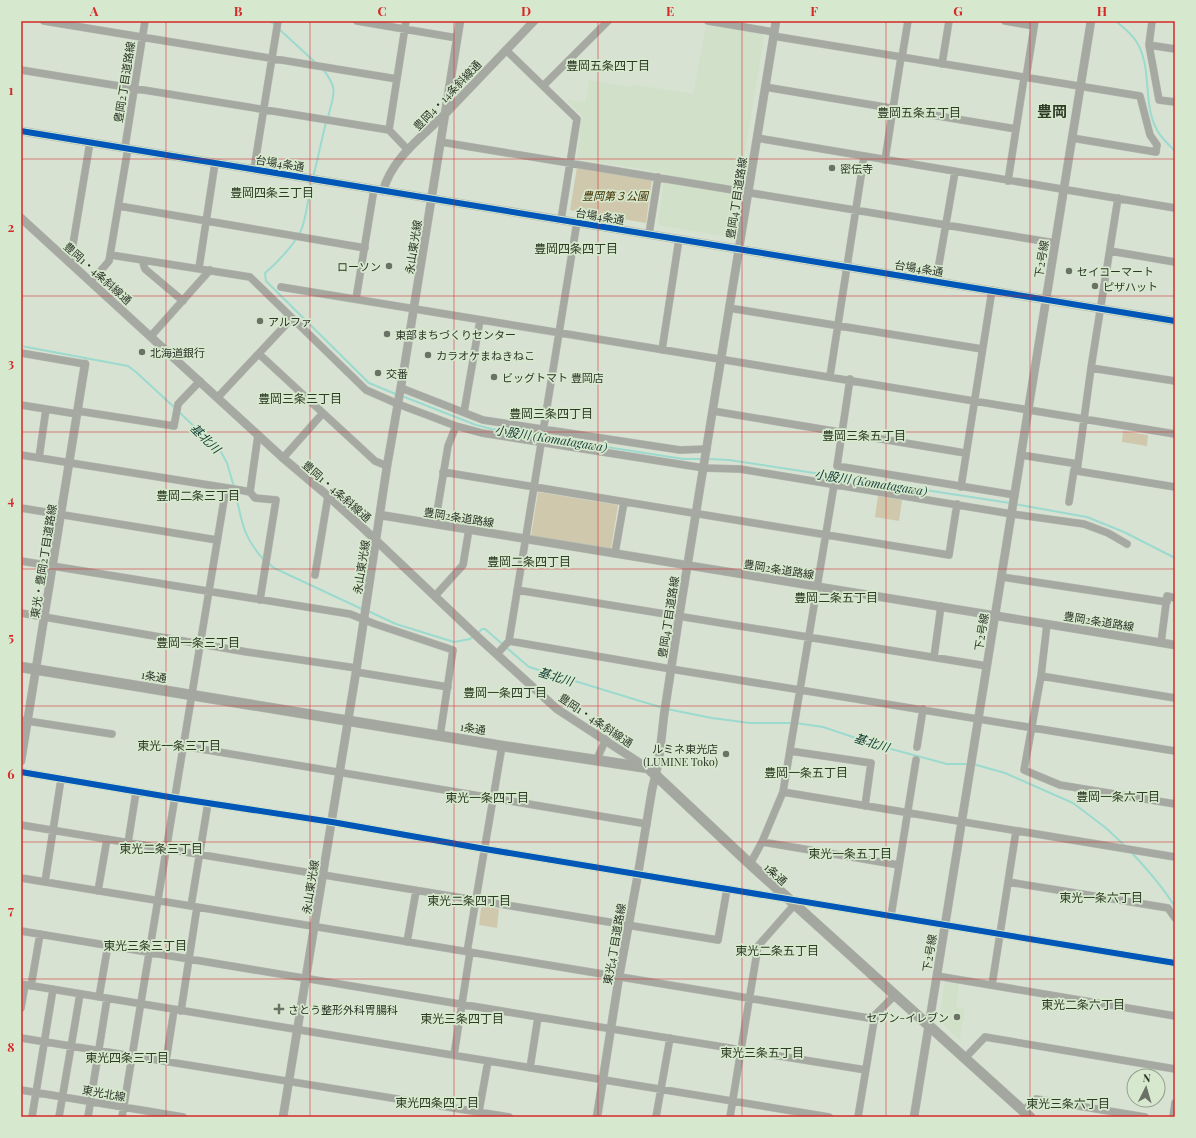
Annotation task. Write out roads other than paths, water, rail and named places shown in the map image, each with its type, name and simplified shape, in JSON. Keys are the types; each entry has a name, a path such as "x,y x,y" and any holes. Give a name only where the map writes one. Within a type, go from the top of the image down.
{"main road":[{"name":"1条通","path":"21,666 596,761 652,772 750,864 1026,1114"}],"street":[{"path":"44,21 397,79"},
{"name":"豊岡2丁目道路線","path":"110,258 119,206 134,89 146,21"},
{"path":"254,169 278,21"},
{"path":"358,21 457,38"},
{"path":"389,130 406,21"},
{"name":"永山東光線","path":"283,1117 332,822 387,466 401,390 460,21"},
{"name":"豊岡4・14条斜線通","path":"379,190 393,168 408,150 445,114 534,21"},
{"path":"544,86 608,21"},
{"path":"708,21 942,64 1140,96 1150,135 1157,145 1156,152 1072,138"},
{"name":"豊岡4丁目道路線","path":"652,772 659,760 664,715 679,617 705,466 738,249 776,21"},
{"path":"885,160 908,21"},
{"path":"942,64 949,21"},
{"path":"1005,21 1035,24 1008,181"},
{"name":"下2号線","path":"914,1117 1091,21"},
{"path":"1152,21 1148,45 1159,100 1175,102"},
{"path":"1148,45 1175,49"},
{"path":"506,50 577,119 561,220"},
{"path":"21,70 389,130 408,150"},
{"path":"765,87 1016,129"},
{"name":"台場4条通","path":"21,131 1175,321"},
{"path":"757,138 1175,208"},
{"path":"70,262 90,142"},
{"path":"441,142 1055,243"},
{"path":"830,376 864,157"},
{"path":"199,268 215,163"},
{"path":"936,281 955,172"},
{"path":"649,234 658,177"},
{"path":"356,299 365,248 379,190"},
{"path":"1069,502 1074,470 1078,467 1091,368 1118,198"},
{"path":"119,206 365,248"},
{"name":"豊岡1・4条斜線通","path":"21,218 283,458 328,496 481,640 504,647 557,709 606,739 652,772"},
{"path":"577,222 517,590 504,647 671,668 1175,751"},
{"path":"662,350 679,239"},
{"path":"1110,251 1175,262"},
{"path":"91,282 110,258 142,260 250,277 366,390 456,426 482,433 543,436 707,452"},
{"path":"142,260 145,269 183,302"},
{"path":"150,336 183,302 210,270"},
{"path":"281,287 662,350 850,379 1175,434"},
{"path":"961,487 965,453 992,290"},
{"path":"729,308 982,349"},
{"path":"218,397 292,318"},
{"path":"464,412 480,320"},
{"path":"21,353 85,364"},
{"path":"259,354 375,461 387,466"},
{"name":"東光・豊岡2丁目道路線","path":"21,761 24,720 36,669 45,617 85,364"},
{"path":"1091,368 1175,381"},
{"path":"850,379 837,466 961,487 1013,505 1084,524 1108,533 1127,544"},
{"path":"21,405 174,426 178,404 200,382"},
{"path":"401,390 483,420 543,436 705,466 740,469 957,504 1013,505"},
{"path":"39,458 46,409"},
{"path":"713,411 965,453"},
{"path":"283,458 323,413"},
{"path":"435,524 448,446 456,426"},
{"path":"250,492 258,435"},
{"path":"21,455 240,490 250,492 256,498 276,500 260,600"},
{"path":"1021,456 1175,487"},
{"path":"443,472 950,555 957,504"},
{"path":"750,864 762,842 783,792 834,485"},
{"path":"122,1117 159,902 217,540 228,489"},
{"path":"315,575 328,496"},
{"path":"615,553 624,502"},
{"path":"21,508 217,540"},
{"name":"豊岡2条道路線","path":"380,515 1175,645"},
{"path":"435,596 463,565 468,529"},
{"path":"21,560 209,592 364,616 375,624 454,650 440,736"},
{"path":"1002,577 1166,602"},
{"path":"517,590 987,666"},
{"path":"1161,643 1167,596 1175,598"},
{"path":"934,657 941,606"},
{"path":"21,613 448,687"},
{"path":"1047,624 1032,728 1024,770 1060,785 1175,804"},
{"path":"1040,676 1175,698"},
{"path":"917,747 923,709"},
{"path":"24,720 112,734"},
{"path":"596,761 606,739"},
{"path":"183,746 647,824"},
{"path":"454,1055 476,900 486,850 502,746"},
{"path":"790,751 871,763 865,806"},
{"path":"891,916 916,760"},
{"path":"21,772 136,792 332,822 486,850 1175,963"},
{"name":"東光4丁目道路線","path":"597,1117 619,977 647,824 652,772"},
{"path":"44,882 61,779"},
{"path":"128,843 136,792"},
{"path":"783,792 1175,857"},
{"path":"166,1061 189,958 200,854 208,803"},
{"path":"21,826 200,854 718,940 727,889"},
{"path":"992,985 1016,831"},
{"path":"98,891 107,839"},
{"path":"762,842 899,865"},
{"path":"21,878 875,1019"},
{"path":"1008,882 1168,908 1175,918"},
{"path":"407,942 416,891"},
{"path":"730,1117 758,946 792,901"},
{"path":"21,931 462,1005 866,1070"},
{"path":"21,1008 40,934"},
{"path":"99,998 108,945"},
{"path":"937,976 1175,1016"},
{"path":"26,985 829,1117"},
{"path":"32,1117 53,989"},
{"path":"59,1117 80,994"},
{"path":"858,1117 875,1015 895,995"},
{"path":"88,1117 107,999"},
{"path":"530,1068 538,1017"},
{"path":"965,1058 985,1037 1175,1069"},
{"path":"21,1038 290,1081 479,1114 509,1117"},
{"path":"656,1117 670,1038"},
{"path":"479,1114 488,1061"},
{"name":"東光北線","path":"21,1090 183,1117"},
{"path":"1026,1114 1036,1099 1145,1117"},
{"path":"1173,1117 1175,1103"}],"waterway":[{"name":"小股川 (Komatagawa)","path":"270,21 276,26"},
{"path":"1116,21 1134,38 1141,51 1146,73 1152,119 1161,136 1175,151"},
{"name":"小股川 (Komatagawa)","path":"279,29 317,64"},
{"name":"小股川 (Komatagawa)","path":"322,68 331,81 334,91 328,117"},
{"name":"小股川 (Komatagawa)","path":"313,178 326,122"},
{"name":"小股川 (Komatagawa)","path":"312,182 302,228 296,240 265,273 266,281 369,383 398,395"},
{"name":"基北川","path":"21,346 128,366 175,408"},
{"name":"小股川 (Komatagawa)","path":"402,396 476,425 492,429 683,459 703,459"},
{"name":"基北川","path":"179,412 221,452 227,463 234,487"},
{"name":"小股川 (Komatagawa)","path":"708,459 729,460 1010,503"},
{"name":"基北川","path":"235,491 241,520 247,536 264,560"},
{"name":"小股川 (Komatagawa)","path":"1014,504 1087,517 1124,532 1175,558"},
{"name":"基北川","path":"267,562 274,568 364,610"},
{"name":"基北川","path":"368,611 396,624 454,642 470,639 474,636"},
{"name":"基北川","path":"478,633 482,629 485,629 529,667 663,708"},
{"name":"基北川","path":"667,709 712,718 750,723 792,723"},
{"name":"基北川","path":"796,723 823,727 880,746 947,764 968,764"},
{"name":"基北川","path":"973,764 1005,773 1073,803 1106,828 1125,846"},
{"name":"基北川","path":"1131,852 1154,878 1175,907"}],"place":[{"name":"密伝寺","path":"832,168"},
{"name":"ローソン","path":"389,266"},
{"name":"セイコーマート","path":"1069,271"},
{"name":"ピザハット","path":"1095,286"},
{"name":"アルファ","path":"260,321"},
{"name":"東部まちづくりセンター","path":"387,334"},
{"name":"北海道銀行","path":"142,352"},
{"name":"カラオケまねきねこ","path":"428,355"},
{"name":"交番","path":"378,373"},
{"name":"ビッグトマト 豊岡店","path":"494,377"},
{"name":"ルミネ東光店 (LUMINE Toko)","path":"726,754"},
{"name":"さとう整形外科胃腸科","path":"279,1009"},
{"name":"セブン-イレブン","path":"957,1017"}],"district":[{"name":"豊岡五条四丁目","path":"608,65"},
{"name":"豊岡","path":"1052,111"},
{"name":"豊岡五条五丁目","path":"919,112"},
{"name":"豊岡四条三丁目","path":"272,192"},
{"name":"豊岡四条四丁目","path":"576,248"},
{"name":"豊岡三条三丁目","path":"300,398"},
{"name":"豊岡三条四丁目","path":"551,413"},
{"name":"豊岡三条五丁目","path":"864,435"},
{"name":"豊岡二条三丁目","path":"198,495"},
{"name":"豊岡二条四丁目","path":"529,561"},
{"name":"豊岡二条五丁目","path":"836,597"},
{"name":"豊岡一条三丁目","path":"198,642"},
{"name":"豊岡一条四丁目","path":"505,692"},
{"name":"東光一条三丁目","path":"179,745"},
{"name":"豊岡一条五丁目","path":"806,772"},
{"name":"豊岡一条六丁目","path":"1118,796"},
{"name":"東光一条四丁目","path":"487,797"},
{"name":"東光二条三丁目","path":"161,848"},
{"name":"東光一条五丁目","path":"850,853"},
{"name":"東光一条六丁目","path":"1101,897"},
{"name":"東光二条四丁目","path":"469,900"},
{"name":"東光三条三丁目","path":"145,945"},
{"name":"東光二条五丁目","path":"777,950"},
{"name":"東光二条六丁目","path":"1083,1004"},
{"name":"東光三条四丁目","path":"462,1018"},
{"name":"東光三条五丁目","path":"762,1052"},
{"name":"東光四条三丁目","path":"127,1057"},
{"name":"東光四条四丁目","path":"437,1102"},
{"name":"東光三条六丁目","path":"1068,1103"}],"park label":[{"name":"豊岡第３公園","path":"615,195"}]}
